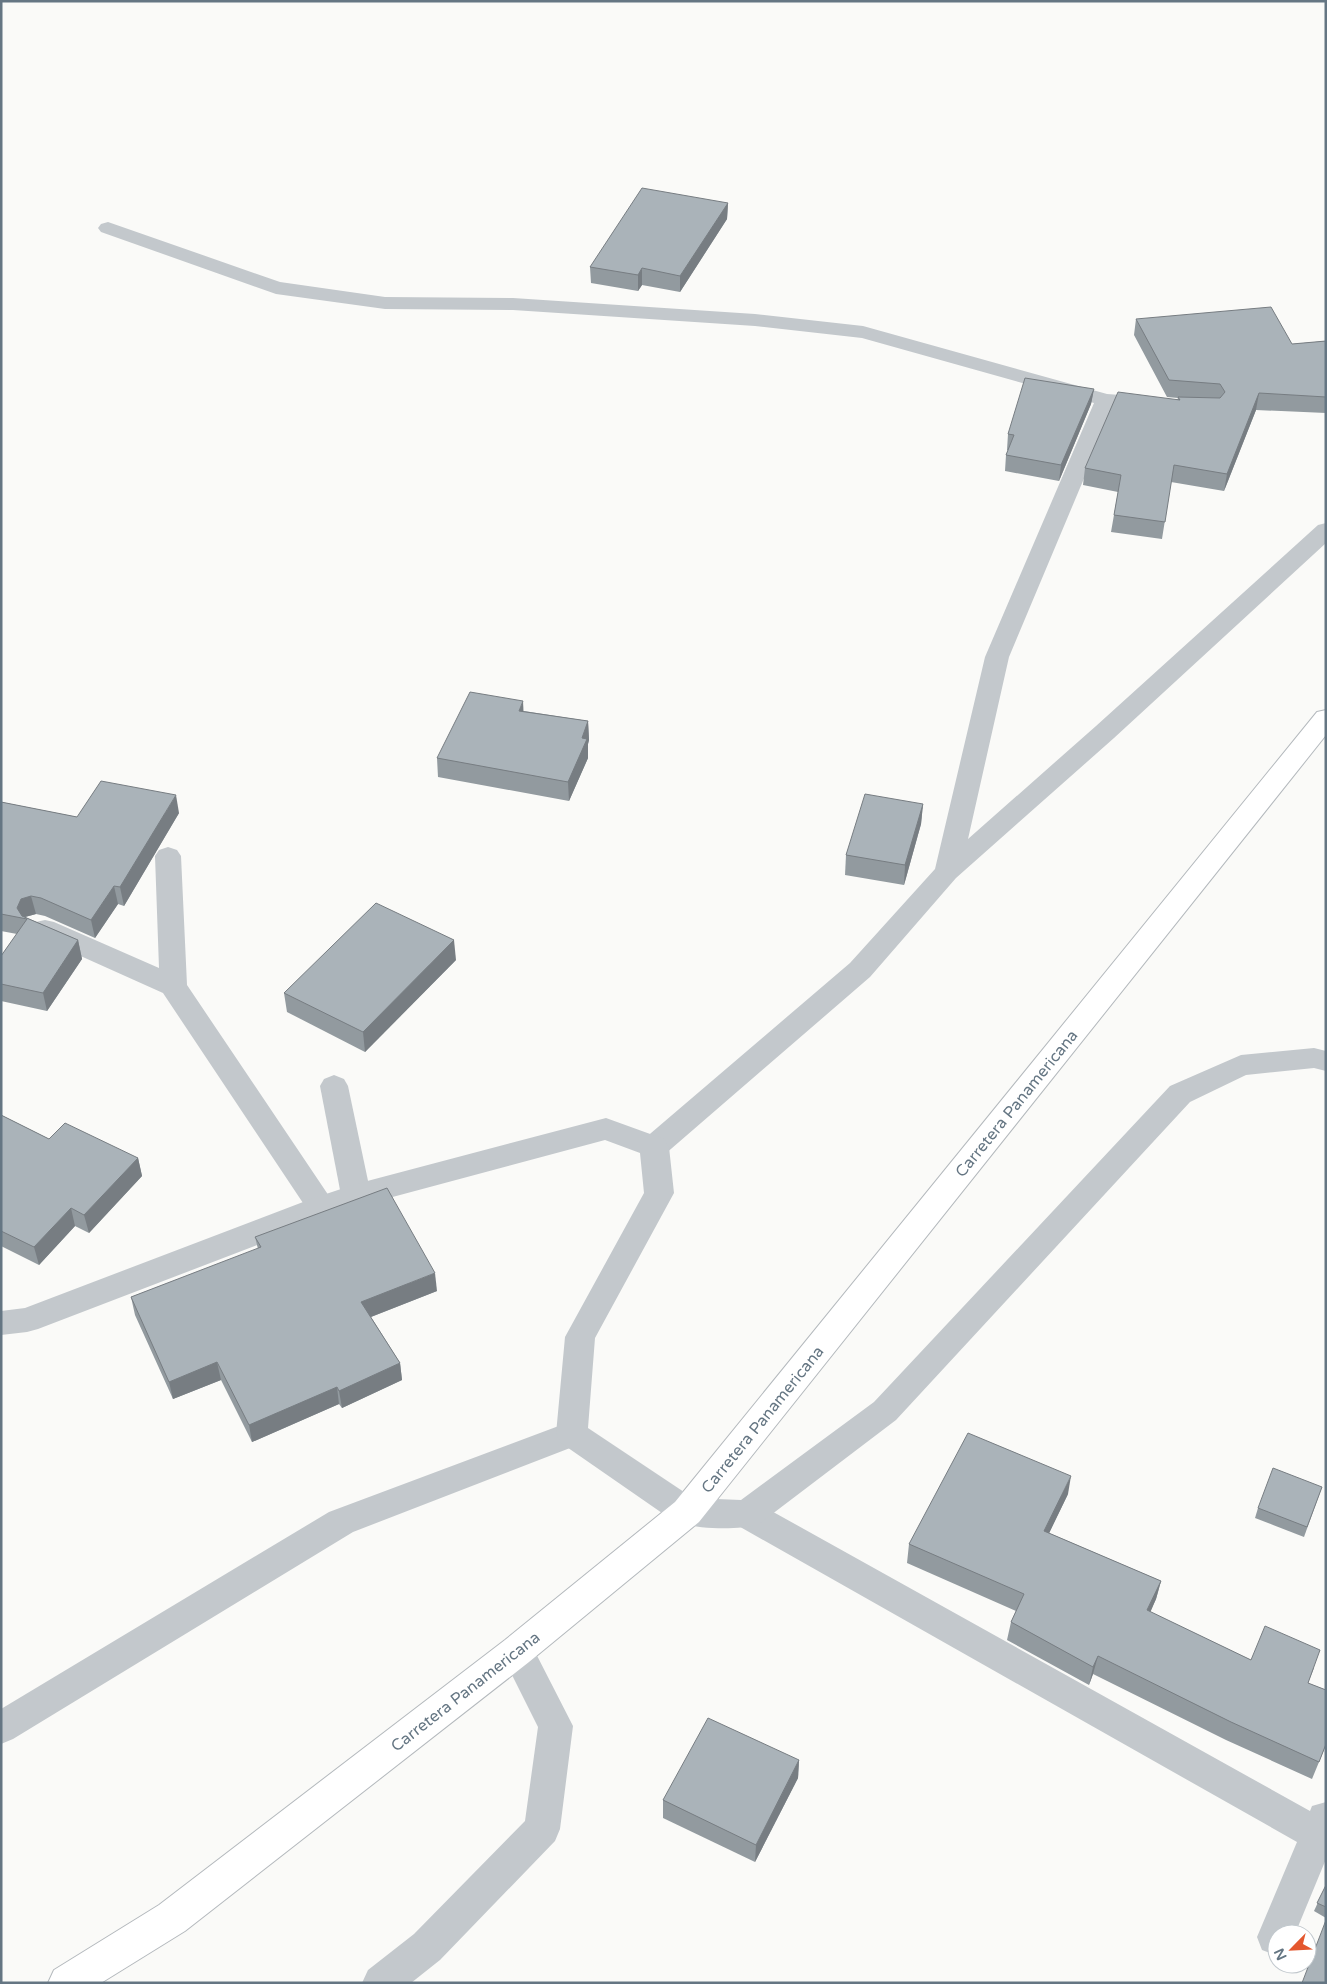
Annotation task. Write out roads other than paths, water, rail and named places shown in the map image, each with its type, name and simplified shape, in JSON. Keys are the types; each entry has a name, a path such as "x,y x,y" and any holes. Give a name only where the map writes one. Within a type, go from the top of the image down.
{"highway":[{"name":"Carretera Panamericana","path":"66,1983 172,1918 517,1651 687,1512 1326,718"}],"street":[{"path":"108,228 276,288 385,303 513,304 755,320 863,332 1106,400 1172,405"},
{"path":"948,872 997,657 1106,400"},
{"path":"654,1147 860,970 948,872 1112,726 1326,530"},
{"path":"168,856 173,986 321,1207"},
{"path":"36,925 173,986"},
{"path":"747,1514 885,1411 1180,1094 1241,1065 1314,1058 1326,1061"},
{"path":"334,1086 356,1195"},
{"path":"1,1323 27,1320 356,1195 606,1129 654,1147"},
{"path":"572,1434 580,1337 659,1193 654,1147"},
{"path":"572,1434 687,1512 747,1514 1321,1825 1280,1924"},
{"path":"1,1728 341,1522 572,1434"},
{"path":"381,1983 427,1947 542,1829 556,1726 517,1651"}]}
